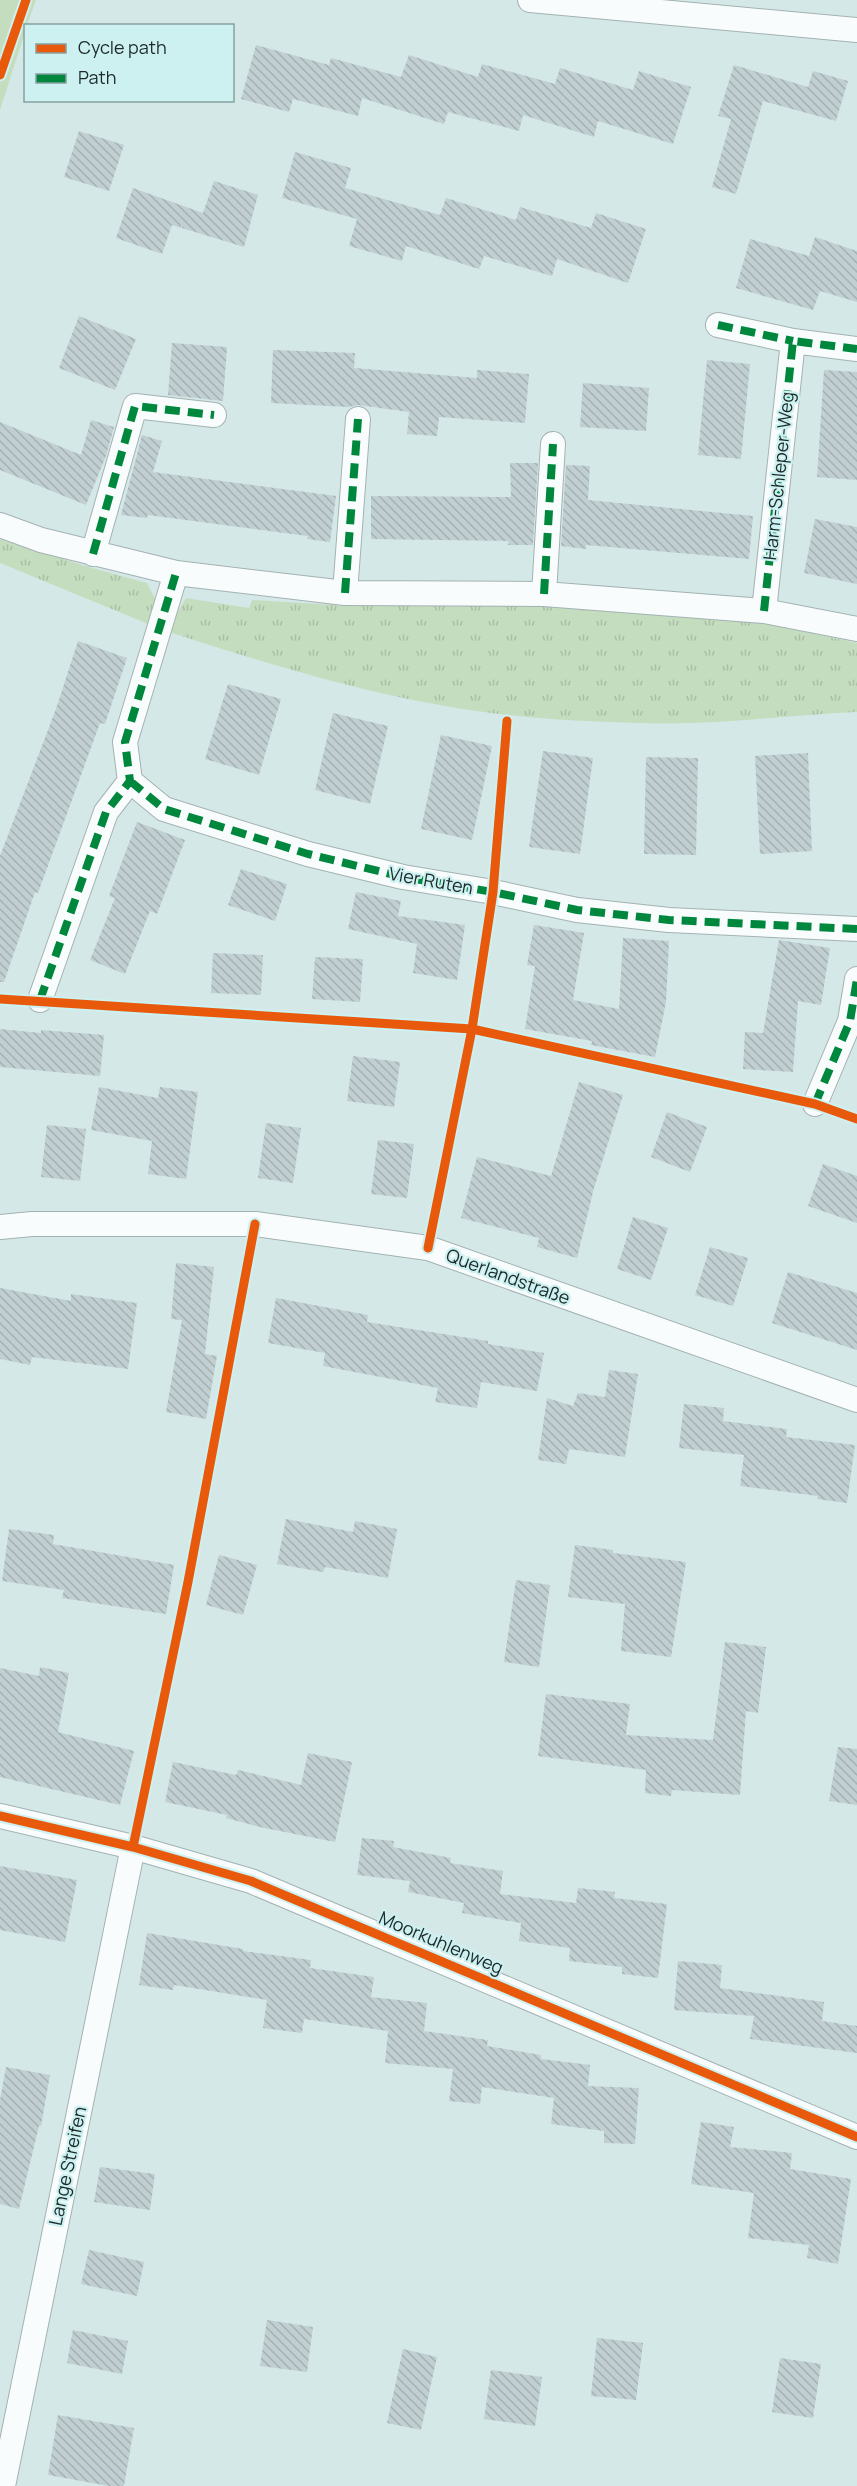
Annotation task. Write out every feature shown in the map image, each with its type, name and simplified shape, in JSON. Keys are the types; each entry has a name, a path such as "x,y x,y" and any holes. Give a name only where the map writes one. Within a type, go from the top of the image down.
{"street":[{"path":"530,0 857,30"},
{"path":"718,325 793,341 857,349"},
{"name":"Harm-Schleper-Weg","path":"764,611 793,341"},
{"path":"93,554 135,406 214,415"},
{"path":"345,593 358,419"},
{"path":"544,594 554,444"},
{"path":"0,525 41,540 176,573 345,593 544,594 764,611 857,629"},
{"path":"40,1000 106,812 130,781 125,742 176,573"},
{"name":"Vier Ruten","path":"130,781 164,809 308,854 402,877 492,892 577,910 669,920 857,929"},
{"path":"815,1104 850,1021 857,979"},
{"name":"Querlandstraße","path":"0,1227 32,1224 255,1224 428,1248 857,1400"},
{"name":"Moorkuhlenweg","path":"0,1816 133,1847 251,1881 857,2137"},
{"name":"Lange Streifen","path":"3,2486 6,2439 133,1847"}],"green space":[{"path":"0,0 36,0 27,24 24,24 24,35 0,110"},
{"path":"0,538 85,566 147,583 157,602 153,626 0,563"},
{"path":"186,598 249,608 252,600 351,606 551,606 764,623 857,643 857,712 667,724 509,715 422,702 336,682 166,631"}],"building":[{"path":"256,45 329,65 331,58 401,77 409,55 478,77 482,64 555,84 560,68 633,90 639,71 691,87 673,144 598,121 594,137 523,115 519,131 448,112 444,124 362,98 358,116 293,99 289,112 241,99"},
{"path":"734,65 808,87 813,71 848,81 836,121 763,101 736,194 712,187 731,119 718,116"},
{"path":"79,131 124,145 109,191 64,177"},
{"path":"295,152 351,168 345,188 440,215 446,198 516,220 520,207 591,228 596,213 646,229 628,283 557,259 552,276 484,256 479,269 406,246 402,261 349,246 357,219 282,198"},
{"path":"214,181 258,195 244,247 182,228 182,223 181,228 172,225 162,254 116,238 133,188 203,213"},
{"path":"815,237 857,251 857,302 820,291 813,310 736,288 750,239 809,256"},
{"path":"79,316 136,339 115,390 59,368"},
{"path":"172,343 227,347 223,401 168,395"},
{"path":"273,350 355,353 354,368 477,378 477,370 529,374 525,423 439,417 437,436 407,434 409,412 358,405 348,407 271,403"},
{"path":"707,360 750,364 741,459 698,455"},
{"path":"824,370 857,372 857,480 817,477"},
{"path":"583,383 649,388 646,431 580,427"},
{"path":"91,420 114,427 106,456 86,505 0,470 0,422 81,455"},
{"path":"142,435 162,441 153,472 336,496 330,542 307,539 308,536 148,515 147,518 121,515"},
{"path":"510,463 538,463 533,545 508,545 509,541 371,539 371,496 511,497"},
{"path":"566,465 590,466 588,500 753,516 749,559 586,545 586,549 561,546"},
{"path":"815,519 857,527 857,584 804,573"},
{"path":"78,641 127,658 105,724 100,723 38,893 35,892 4,982 0,982 0,856 56,709"},
{"path":"228,684 281,699 259,775 205,759"},
{"path":"333,713 388,726 370,804 315,790"},
{"path":"441,735 492,746 472,840 421,829"},
{"path":"543,751 593,758 580,854 529,847"},
{"path":"808,753 812,851 760,854 755,756"},
{"path":"646,757 698,758 696,855 644,854"},
{"path":"137,822 185,840 157,914 150,911 125,974 90,960 115,898 109,896"},
{"path":"241,869 287,884 275,921 228,905"},
{"path":"356,892 401,901 398,916 465,925 457,980 413,973 417,944 348,929"},
{"path":"534,925 584,933 573,1000 619,1009 623,938 669,941 666,1002 655,1057 591,1045 592,1041 525,1029 535,966 527,965"},
{"path":"779,940 830,948 821,1005 798,1001 793,1072 743,1069 745,1032 763,1033"},
{"path":"213,953 263,955 261,995 211,993"},
{"path":"315,957 363,959 360,1002 312,999"},
{"path":"0,1029 104,1035 100,1076 0,1067"},
{"path":"353,1056 400,1062 394,1107 347,1101"},
{"path":"579,1082 623,1095 594,1188 577,1258 537,1247 539,1238 461,1218 477,1157 551,1176"},
{"path":"99,1087 158,1098 160,1087 198,1092 186,1179 148,1174 152,1141 91,1130"},
{"path":"667,1112 707,1127 690,1172 651,1157"},
{"path":"266,1123 301,1128 293,1183 258,1178"},
{"path":"47,1125 86,1129 80,1181 41,1177"},
{"path":"378,1140 414,1144 407,1198 371,1194"},
{"path":"823,1164 857,1176 857,1223 808,1206"},
{"path":"633,1217 668,1228 651,1280 617,1269"},
{"path":"710,1247 748,1258 733,1306 695,1295"},
{"path":"176,1263 214,1267 205,1354 217,1356 206,1419 166,1412 182,1320 171,1319"},
{"path":"788,1272 857,1293 857,1350 772,1323"},
{"path":"0,1288 71,1301 71,1294 137,1303 128,1369 32,1357 30,1365 0,1359"},
{"path":"276,1298 368,1315 367,1322 488,1341 488,1344 544,1353 537,1391 481,1382 477,1408 435,1402 438,1388 323,1366 325,1353 268,1343"},
{"path":"609,1370 638,1374 625,1457 569,1449 566,1464 538,1460 547,1398 573,1406 578,1393 605,1397"},
{"path":"684,1404 724,1408 723,1421 787,1429 786,1437 855,1445 847,1503 817,1499 818,1496 740,1486 744,1455 679,1448"},
{"path":"286,1519 353,1532 355,1521 397,1529 388,1578 325,1567 323,1572 277,1564"},
{"path":"9,1529 54,1535 53,1544 174,1565 166,1614 62,1598 64,1590 2,1581"},
{"path":"575,1545 613,1550 613,1553 686,1562 671,1657 621,1651 625,1604 568,1597"},
{"path":"219,1555 257,1565 243,1615 206,1605"},
{"path":"516,1580 550,1585 539,1667 504,1662"},
{"path":"725,1642 766,1647 758,1713 746,1711 740,1795 672,1790 671,1796 645,1793 646,1770 538,1756 546,1694 630,1704 626,1735 713,1740"},
{"path":"40,1667 69,1673 58,1732 134,1751 120,1805 0,1777 0,1668 39,1676"},
{"path":"838,1747 857,1749 857,1805 829,1801"},
{"path":"308,1753 352,1762 335,1842 260,1827 226,1818 227,1815 165,1802 173,1762 236,1775 238,1770 301,1785"},
{"path":"362,1838 394,1841 393,1847 451,1858 450,1863 503,1871 500,1894 576,1903 578,1888 615,1892 614,1898 667,1904 658,1978 622,1974 622,1967 569,1961 570,1948 519,1941 521,1923 462,1913 464,1903 408,1892 410,1881 357,1875"},
{"path":"0,1866 77,1880 65,1942 0,1930"},
{"path":"147,1933 243,1949 243,1951 311,1960 310,1968 374,1977 371,1997 427,2003 424,2031 488,2040 487,2046 541,2055 541,2059 590,2065 588,2086 639,2088 635,2144 604,2143 604,2131 551,2124 554,2098 482,2087 480,2104 449,2101 453,2069 385,2063 388,2031 304,2019 302,2033 263,2028 267,2000 174,1985 173,1990 139,1985"},
{"path":"678,1961 722,1965 720,1988 824,2002 822,2021 857,2026 857,2053 750,2039 754,2016 674,2010"},
{"path":"6,2067 50,2075 41,2126 39,2126 19,2209 0,2204 0,2100"},
{"path":"701,2122 734,2127 730,2147 792,2153 790,2169 851,2179 838,2264 807,2258 809,2245 748,2238 754,2193 691,2184"},
{"path":"100,2167 155,2174 150,2210 94,2202"},
{"path":"89,2250 144,2262 137,2296 81,2284"},
{"path":"267,2320 313,2327 307,2372 260,2366"},
{"path":"73,2330 128,2341 122,2374 67,2363"},
{"path":"597,2338 643,2343 636,2400 591,2396"},
{"path":"403,2349 437,2357 421,2430 387,2423"},
{"path":"780,2358 821,2364 813,2418 772,2412"},
{"path":"491,2370 542,2377 535,2426 484,2419"},
{"path":"58,2415 134,2428 124,2486 109,2486 48,2475"}],"marked path":[{"path":"718,325 793,341"},
{"path":"764,611 793,341 857,349"},
{"path":"93,554 135,406 214,415"},
{"path":"345,593 358,419"},
{"path":"544,594 553,444"},
{"path":"40,1000 106,812 130,781 125,742 176,573"},
{"path":"130,781 164,809 308,854 403,877 493,892 577,910 669,920 857,929"},
{"path":"815,1104 850,1021 857,979"}],"cycle path":[{"path":"0,75 26,0"},
{"path":"428,1248 472,1029 493,892 507,721"},
{"path":"0,999 472,1029 815,1104 857,1119"},
{"path":"133,1847 188,1582 255,1224"},
{"path":"0,1816 133,1847 251,1881 857,2137"}]}
